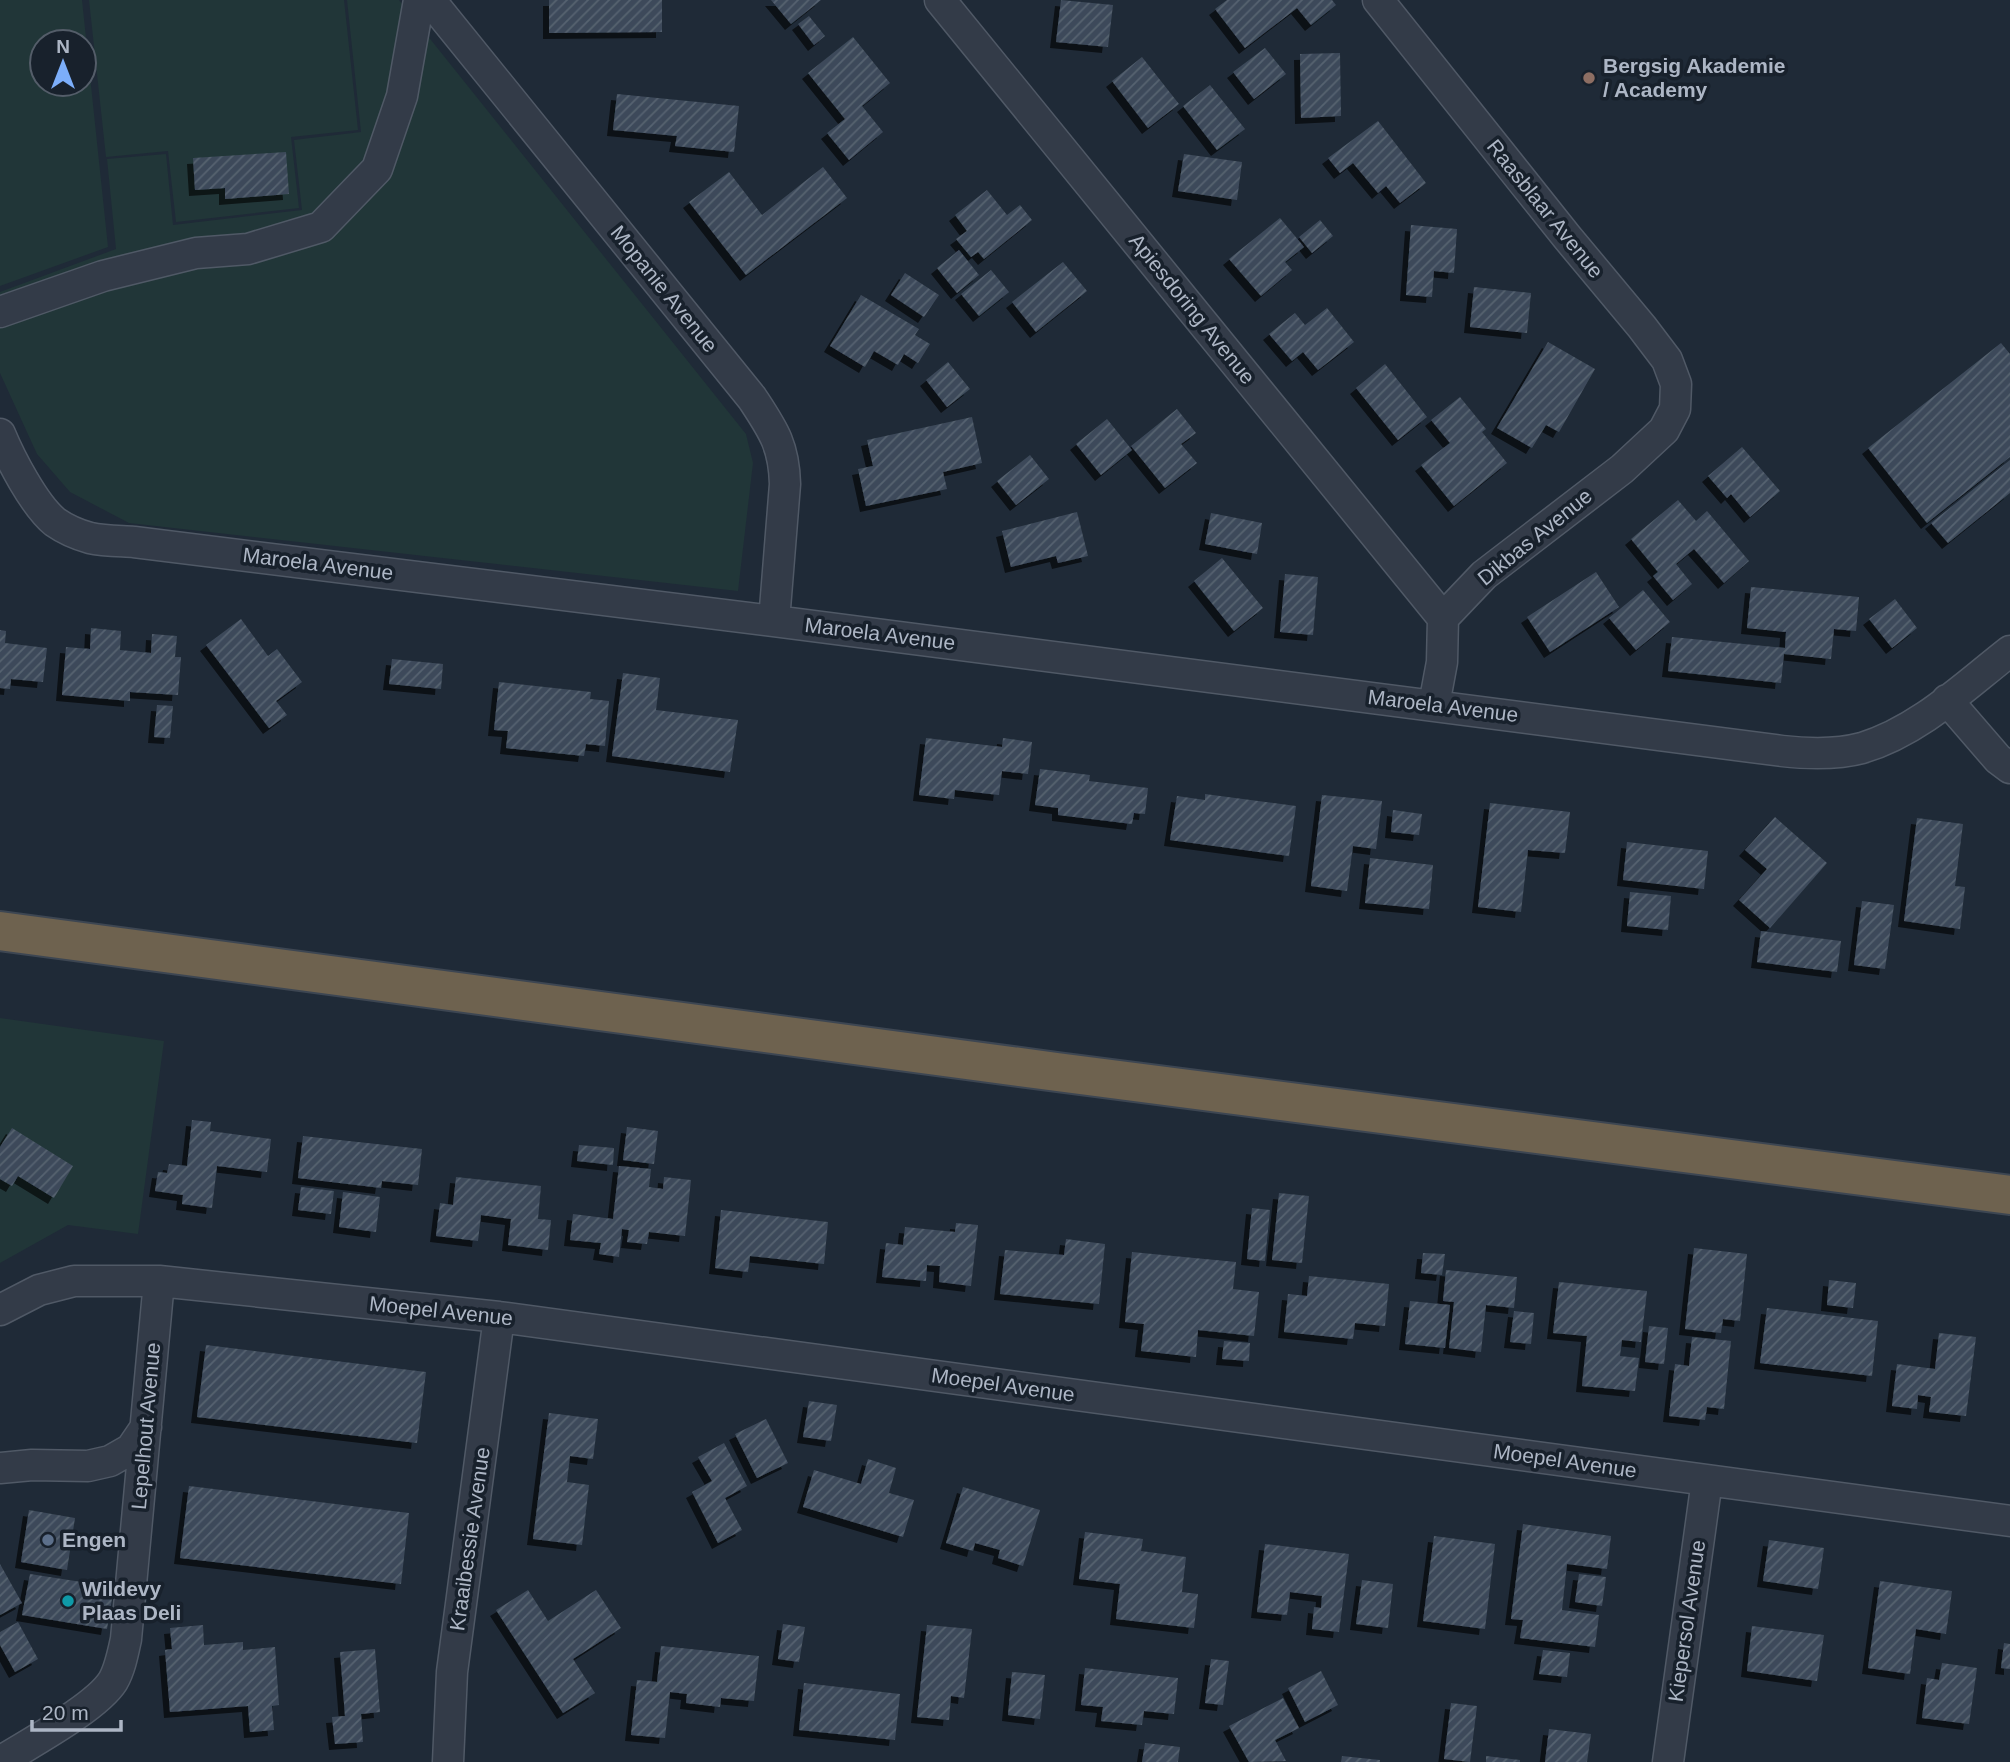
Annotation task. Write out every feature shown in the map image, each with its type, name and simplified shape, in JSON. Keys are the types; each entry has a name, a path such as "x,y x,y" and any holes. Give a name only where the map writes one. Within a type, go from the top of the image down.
{"highway":[{"path":"0,931 2010,1195"}],"street":[{"path":"0,312 103,276 196,253 248,249 321,227 377,169 402,96 419,0"},
{"name":"Mopanie Avenue","path":"430,0 752,398 770,424 779,443 785,474 774,621"},
{"name":"Apiesdoring Avenue","path":"940,0 1443,618"},
{"name":"Raasblaar Avenue","path":"1378,0 1668,360 1676,384 1675,409 1664,430"},
{"name":"Dikbas Avenue","path":"1443,618 1484,575 1622,469 1664,430"},
{"name":"Maroela Avenue","path":"0,434 11,459 36,499 54,521 91,538 774,621 1812,754 1863,747 1897,733 1933,711 2010,651"},
{"path":"1434,705 1442,662 1443,618"},
{"path":"1947,700 1998,759 2010,768"},
{"name":"Moepel Avenue","path":"0,1310 39,1290 74,1281 159,1280 499,1317 2010,1521"},
{"name":"Lepelhout Avenue","path":"0,1762 96,1700 112,1682 117,1671 127,1639 159,1280"},
{"name":"Kraaibessie Avenue","path":"448,1762 452,1672 499,1317"},
{"path":"0,1468 32,1465 88,1466 110,1461 131,1449 146,1427"},
{"name":"Kiepersol Avenue","path":"1668,1762 1707,1480"}],"green space":[{"path":"0,0 82,0 85,28 28,28 28,98 92,98 108,247 0,286"},
{"path":"89,0 344,0 358,130 291,137 299,208 176,222 168,151 106,157 98,83 98,28 92,28"},
{"path":"347,0 399,0 746,434 753,463 738,591 129,523 70,492 37,454 0,373 0,292 116,249 107,159 166,154 173,225 302,210 294,140 361,132"},
{"path":"0,1018 164,1041 138,1234 68,1225 0,1263"}],"building":[{"path":"549,0 662,0 662,32 549,33"},
{"path":"771,0 821,0 791,24"},
{"path":"1061,0 1113,5 1108,47 1056,42"},
{"path":"1227,0 1332,0 1336,5 1311,25 1297,8 1245,48 1215,9"},
{"path":"809,16 825,36 814,45 798,24"},
{"path":"853,37 890,83 862,106 883,132 849,160 827,133 845,119 808,73"},
{"path":"1265,48 1286,74 1254,99 1233,72"},
{"path":"1340,53 1341,116 1301,118 1300,54"},
{"path":"1142,57 1179,104 1148,128 1112,81"},
{"path":"1210,85 1245,129 1217,150 1183,106"},
{"path":"617,94 739,106 734,152 675,146 677,136 613,130"},
{"path":"1378,121 1426,183 1400,203 1386,186 1378,193 1353,163 1340,173 1328,158"},
{"path":"286,152 289,194 225,199 225,188 195,190 193,158"},
{"path":"1184,154 1242,162 1237,200 1178,191"},
{"path":"823,167 847,198 746,275 689,202 729,172 762,215"},
{"path":"987,190 1007,215 1020,205 1032,220 984,259 978,252 971,257 956,239 967,231 955,215"},
{"path":"1280,218 1304,247 1285,262 1292,270 1261,296 1229,259"},
{"path":"1320,220 1333,236 1312,253 1299,237"},
{"path":"1411,225 1457,229 1454,273 1434,271 1432,297 1406,295"},
{"path":"959,250 979,275 957,293 937,268"},
{"path":"1063,262 1087,291 1036,332 1012,302"},
{"path":"991,270 1009,292 979,316 961,294"},
{"path":"905,273 939,295 924,317 891,295"},
{"path":"1474,287 1531,293 1527,333 1470,327"},
{"path":"861,295 919,329 915,335 930,344 918,363 904,354 898,365 874,351 865,367 830,346"},
{"path":"1327,308 1354,342 1318,370 1303,352 1292,361 1269,334 1295,313 1305,325"},
{"path":"1548,342 1595,369 1559,432 1546,425 1532,448 1497,428"},
{"path":"2001,343 2010,354 2010,457 1927,523 1868,448"},
{"path":"948,362 970,389 947,407 926,380"},
{"path":"1385,364 1427,417 1398,440 1356,388"},
{"path":"1460,397 1486,429 1482,432 1507,463 1454,506 1421,465 1450,443 1431,420"},
{"path":"1177,409 1196,433 1181,444 1197,463 1165,488 1131,446"},
{"path":"972,417 982,463 943,472 947,489 866,506 858,469 873,466 867,440"},
{"path":"1107,419 1132,450 1101,475 1076,444"},
{"path":"1742,447 1780,491 1750,517 1731,494 1727,498 1708,476"},
{"path":"1030,455 1049,479 1016,505 997,481"},
{"path":"2010,460 2010,493 1948,543 1931,523"},
{"path":"1678,500 1696,521 1707,511 1749,561 1724,583 1694,549 1676,564 1692,584 1673,600 1653,576 1658,572 1631,539"},
{"path":"1077,512 1088,556 1058,563 1056,556 1011,567 1002,531"},
{"path":"1211,513 1262,523 1257,554 1205,544"},
{"path":"1222,558 1263,608 1234,631 1194,581"},
{"path":"1596,572 1619,607 1550,652 1527,617"},
{"path":"1285,574 1318,577 1313,635 1280,632"},
{"path":"1751,587 1859,597 1856,631 1834,629 1831,659 1784,654 1781,683 1668,671 1672,637 1785,648 1786,632 1747,628"},
{"path":"1643,590 1670,622 1636,650 1609,618"},
{"path":"1895,599 1917,628 1892,648 1869,619"},
{"path":"241,619 268,656 277,649 302,682 276,701 287,715 269,728 206,645"},
{"path":"91,628 121,631 120,650 151,653 152,634 177,636 175,657 181,657 178,695 130,692 130,701 62,695 66,647 90,649"},
{"path":"0,630 6,631 5,643 47,648 43,682 11,679 10,689 0,688"},
{"path":"392,659 443,664 441,689 389,684"},
{"path":"623,673 660,678 656,710 738,720 730,772 612,756"},
{"path":"499,682 591,692 590,699 609,701 605,746 586,744 584,756 506,748 508,731 494,730"},
{"path":"157,705 173,706 170,738 154,737"},
{"path":"926,738 1002,747 1003,738 1032,742 1028,774 1002,771 999,795 955,790 954,799 919,795"},
{"path":"1040,769 1090,775 1089,781 1148,788 1145,814 1134,813 1132,824 1058,815 1058,808 1035,805"},
{"path":"1205,794 1296,806 1289,856 1170,840 1177,796 1205,800"},
{"path":"1322,795 1382,801 1376,849 1353,846 1347,891 1311,886"},
{"path":"1490,803 1570,812 1565,853 1528,850 1521,912 1478,907"},
{"path":"1393,810 1422,814 1419,835 1391,832"},
{"path":"1775,817 1827,863 1770,928 1739,900 1767,869 1745,850"},
{"path":"1917,818 1963,824 1955,886 1965,887 1960,929 1904,921"},
{"path":"1627,842 1708,851 1704,889 1623,880"},
{"path":"1370,858 1433,865 1429,909 1365,903"},
{"path":"1630,892 1671,896 1668,930 1627,926"},
{"path":"1862,901 1894,905 1885,969 1854,965"},
{"path":"1761,931 1841,941 1837,972 1757,962"},
{"path":"192,1120 211,1122 210,1131 271,1139 267,1172 217,1166 212,1208 182,1204 183,1195 155,1191 158,1172 167,1173 169,1164 187,1166"},
{"path":"627,1127 658,1131 654,1164 623,1160"},
{"path":"12,1128 73,1166 54,1198 18,1176 12,1186 0,1179 0,1147"},
{"path":"303,1136 422,1149 418,1185 382,1181 381,1188 298,1178"},
{"path":"579,1145 614,1148 613,1165 577,1161"},
{"path":"619,1166 651,1169 649,1187 663,1189 664,1177 691,1180 685,1236 649,1232 647,1244 627,1242 629,1230 622,1229 619,1257 599,1254 601,1243 570,1240 573,1214 613,1219"},
{"path":"456,1177 541,1186 538,1219 551,1220 548,1250 508,1245 511,1219 481,1215 478,1241 436,1236 440,1203 453,1205"},
{"path":"301,1187 334,1191 331,1214 298,1210"},
{"path":"343,1192 380,1197 376,1232 339,1227"},
{"path":"1279,1193 1309,1196 1302,1263 1272,1260"},
{"path":"1252,1208 1270,1210 1265,1261 1247,1259"},
{"path":"721,1210 828,1222 824,1264 750,1256 748,1272 715,1268"},
{"path":"956,1223 978,1225 971,1286 939,1282 940,1266 927,1265 926,1281 882,1277 886,1243 903,1245 905,1227 955,1232"},
{"path":"1066,1239 1105,1244 1099,1304 1000,1294 1005,1250 1064,1255"},
{"path":"1694,1248 1747,1254 1740,1321 1723,1319 1721,1333 1685,1329"},
{"path":"1132,1252 1236,1262 1233,1289 1259,1292 1254,1336 1198,1330 1196,1357 1141,1351 1144,1324 1125,1322"},
{"path":"1423,1253 1445,1254 1442,1275 1421,1273"},
{"path":"1446,1270 1517,1277 1514,1308 1486,1305 1481,1352 1449,1348 1454,1302 1443,1301"},
{"path":"1309,1276 1389,1284 1385,1326 1355,1323 1353,1339 1284,1332 1288,1294 1307,1296"},
{"path":"1829,1280 1856,1283 1853,1308 1827,1305"},
{"path":"1559,1282 1647,1291 1641,1342 1622,1340 1620,1356 1639,1358 1635,1391 1582,1386 1587,1336 1553,1333"},
{"path":"1410,1301 1450,1305 1445,1348 1405,1344"},
{"path":"1767,1308 1878,1321 1872,1376 1760,1363"},
{"path":"1514,1311 1534,1313 1531,1344 1510,1342"},
{"path":"1649,1326 1668,1328 1664,1364 1645,1362"},
{"path":"1939,1333 1976,1337 1966,1416 1929,1412 1931,1397 1918,1395 1917,1409 1892,1406 1897,1364 1935,1369"},
{"path":"1692,1337 1731,1341 1724,1409 1707,1407 1705,1420 1669,1416 1675,1364 1689,1366"},
{"path":"1224,1341 1250,1343 1249,1361 1222,1359"},
{"path":"206,1345 426,1372 417,1443 197,1417"},
{"path":"809,1401 837,1405 831,1441 803,1437"},
{"path":"549,1413 598,1419 593,1459 570,1456 567,1482 589,1485 582,1545 533,1539"},
{"path":"766,1419 788,1463 757,1478 735,1434"},
{"path":"724,1443 747,1486 725,1498 742,1530 718,1543 692,1492 712,1481 698,1457"},
{"path":"868,1459 896,1468 889,1493 914,1500 903,1537 803,1507 814,1470 861,1484"},
{"path":"189,1486 409,1513 401,1584 180,1558"},
{"path":"963,1487 1040,1510 1023,1566 998,1558 1000,1550 975,1543 973,1551 946,1543"},
{"name":"Engen","path":"29,1510 75,1518 67,1570 21,1562"},
{"path":"1523,1524 1611,1536 1607,1569 1567,1564 1562,1610 1599,1615 1595,1647 1520,1638 1523,1620 1511,1619"},
{"path":"1085,1532 1143,1539 1141,1551 1186,1557 1182,1592 1198,1594 1194,1628 1116,1619 1120,1584 1079,1579"},
{"path":"1434,1536 1495,1544 1485,1629 1423,1621"},
{"path":"1769,1540 1824,1548 1818,1589 1763,1581"},
{"path":"1265,1544 1349,1554 1339,1632 1312,1629 1314,1607 1321,1608 1322,1596 1290,1592 1287,1615 1257,1612"},
{"path":"0,1564 22,1603 0,1615"},
{"name":"Wildevy Plaas Deli","path":"30,1574 114,1587 107,1629 22,1615"},
{"path":"1579,1574 1606,1577 1602,1606 1575,1602"},
{"path":"1362,1580 1393,1584 1388,1628 1356,1624"},
{"path":"1880,1581 1952,1591 1946,1634 1916,1629 1910,1674 1868,1668"},
{"path":"528,1590 548,1621 596,1590 621,1628 573,1659 595,1693 563,1713 496,1610"},
{"path":"18,1622 38,1659 15,1672 0,1645 0,1632"},
{"path":"783,1624 805,1627 799,1662 778,1659"},
{"path":"203,1625 204,1645 243,1642 243,1650 275,1647 279,1705 272,1706 274,1730 250,1732 248,1706 170,1712 165,1650 172,1649 170,1628"},
{"path":"927,1625 972,1629 964,1698 951,1696 949,1720 917,1717"},
{"path":"1752,1626 1824,1635 1817,1681 1747,1671"},
{"path":"2004,1643 2010,1644 2010,1669 2001,1668"},
{"path":"661,1646 759,1656 754,1701 721,1698 720,1707 686,1703 687,1694 670,1692 665,1738 631,1735 637,1680 657,1682"},
{"path":"375,1649 380,1712 361,1714 363,1742 335,1744 332,1717 345,1716 340,1652"},
{"path":"1543,1650 1570,1653 1567,1677 1539,1674"},
{"path":"1211,1659 1229,1661 1223,1705 1205,1703"},
{"path":"1942,1663 1977,1668 1969,1724 1922,1718 1927,1678 1939,1680"},
{"path":"1085,1668 1178,1678 1174,1714 1144,1711 1142,1725 1101,1721 1103,1707 1081,1705"},
{"path":"1321,1671 1338,1705 1305,1722 1288,1688"},
{"path":"1012,1672 1045,1675 1040,1719 1008,1715"},
{"path":"804,1683 900,1694 895,1740 799,1730"},
{"path":"1283,1698 1299,1728 1275,1740 1286,1761 1249,1762 1229,1726"},
{"path":"1451,1703 1477,1706 1470,1762 1444,1759"},
{"path":"1549,1729 1591,1734 1587,1762 1545,1762"},
{"path":"1145,1743 1180,1747 1178,1762 1142,1762"},
{"path":"1342,1756 1380,1760 1380,1762 1341,1762"},
{"path":"1486,1756 1520,1760 1520,1762 1486,1762"}],"place":[{"name":"Bergsig Akademie / Academy","path":"1589,78"},
{"name":"Engen","path":"48,1540"},
{"name":"Wildevy Plaas Deli","path":"68,1601"}]}
